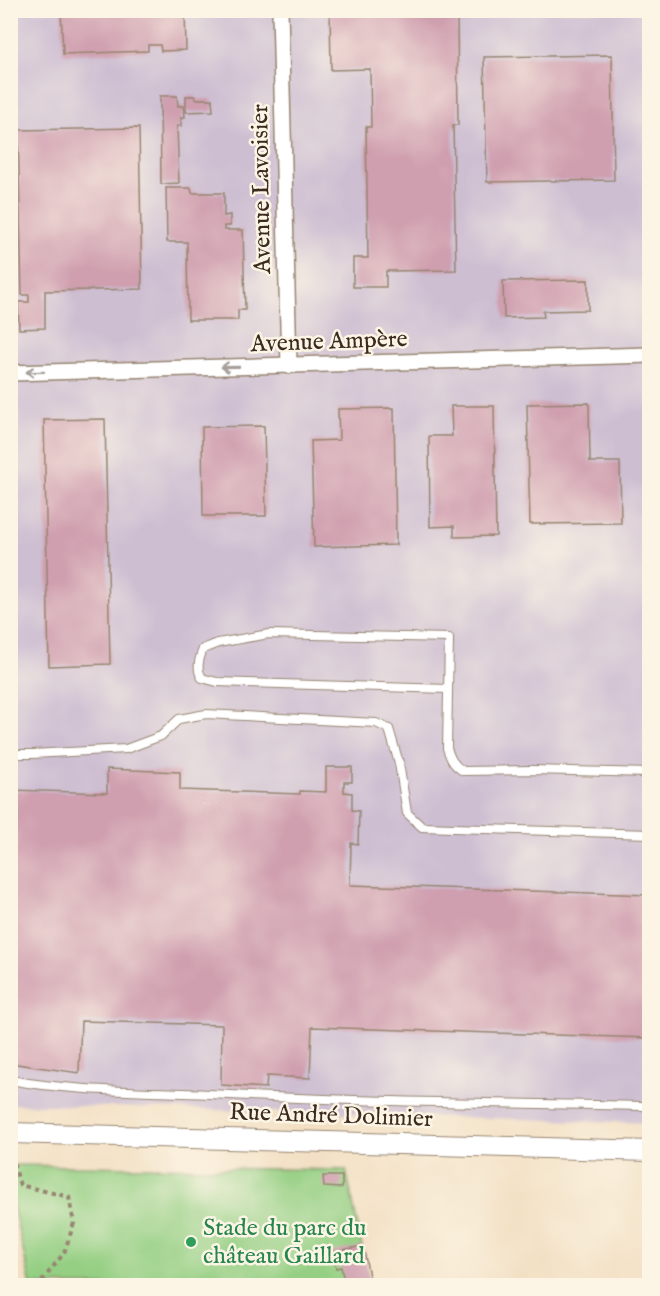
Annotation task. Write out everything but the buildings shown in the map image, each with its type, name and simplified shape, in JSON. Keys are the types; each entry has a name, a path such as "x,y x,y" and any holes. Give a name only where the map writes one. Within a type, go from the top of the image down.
{"street":[{"name":"Avenue Lavoisier","path":"280,10 289,366"},
{"name":"Avenue Ampère","path":"10,373 650,355"},
{"name":"Rue André Dolimier","path":"10,1133 650,1151"}],"lane":[{"path":"448,689 217,681 202,678 199,674 199,660 203,650 218,643 269,634 449,638 447,748 456,767 463,771 650,773"},
{"path":"10,754 126,749 160,736 179,719 206,714 376,723 389,729 399,763 407,813 422,827 650,834"},
{"path":"10,1080 93,1090 315,1100 650,1106"}],"path":[{"path":"11,1155 20,1185 69,1197 74,1223 64,1252 38,1286"}],"shaded area":[{"path":"11,11 649,11 649,1123 11,1104"}],"green space":[{"name":"Stade du parc du château Gaillard","path":"10,1165 346,1170 370,1285 31,1285 11,1198"}],"place":[{"name":"Stade du parc du château Gaillard","path":"191,1242"}]}
